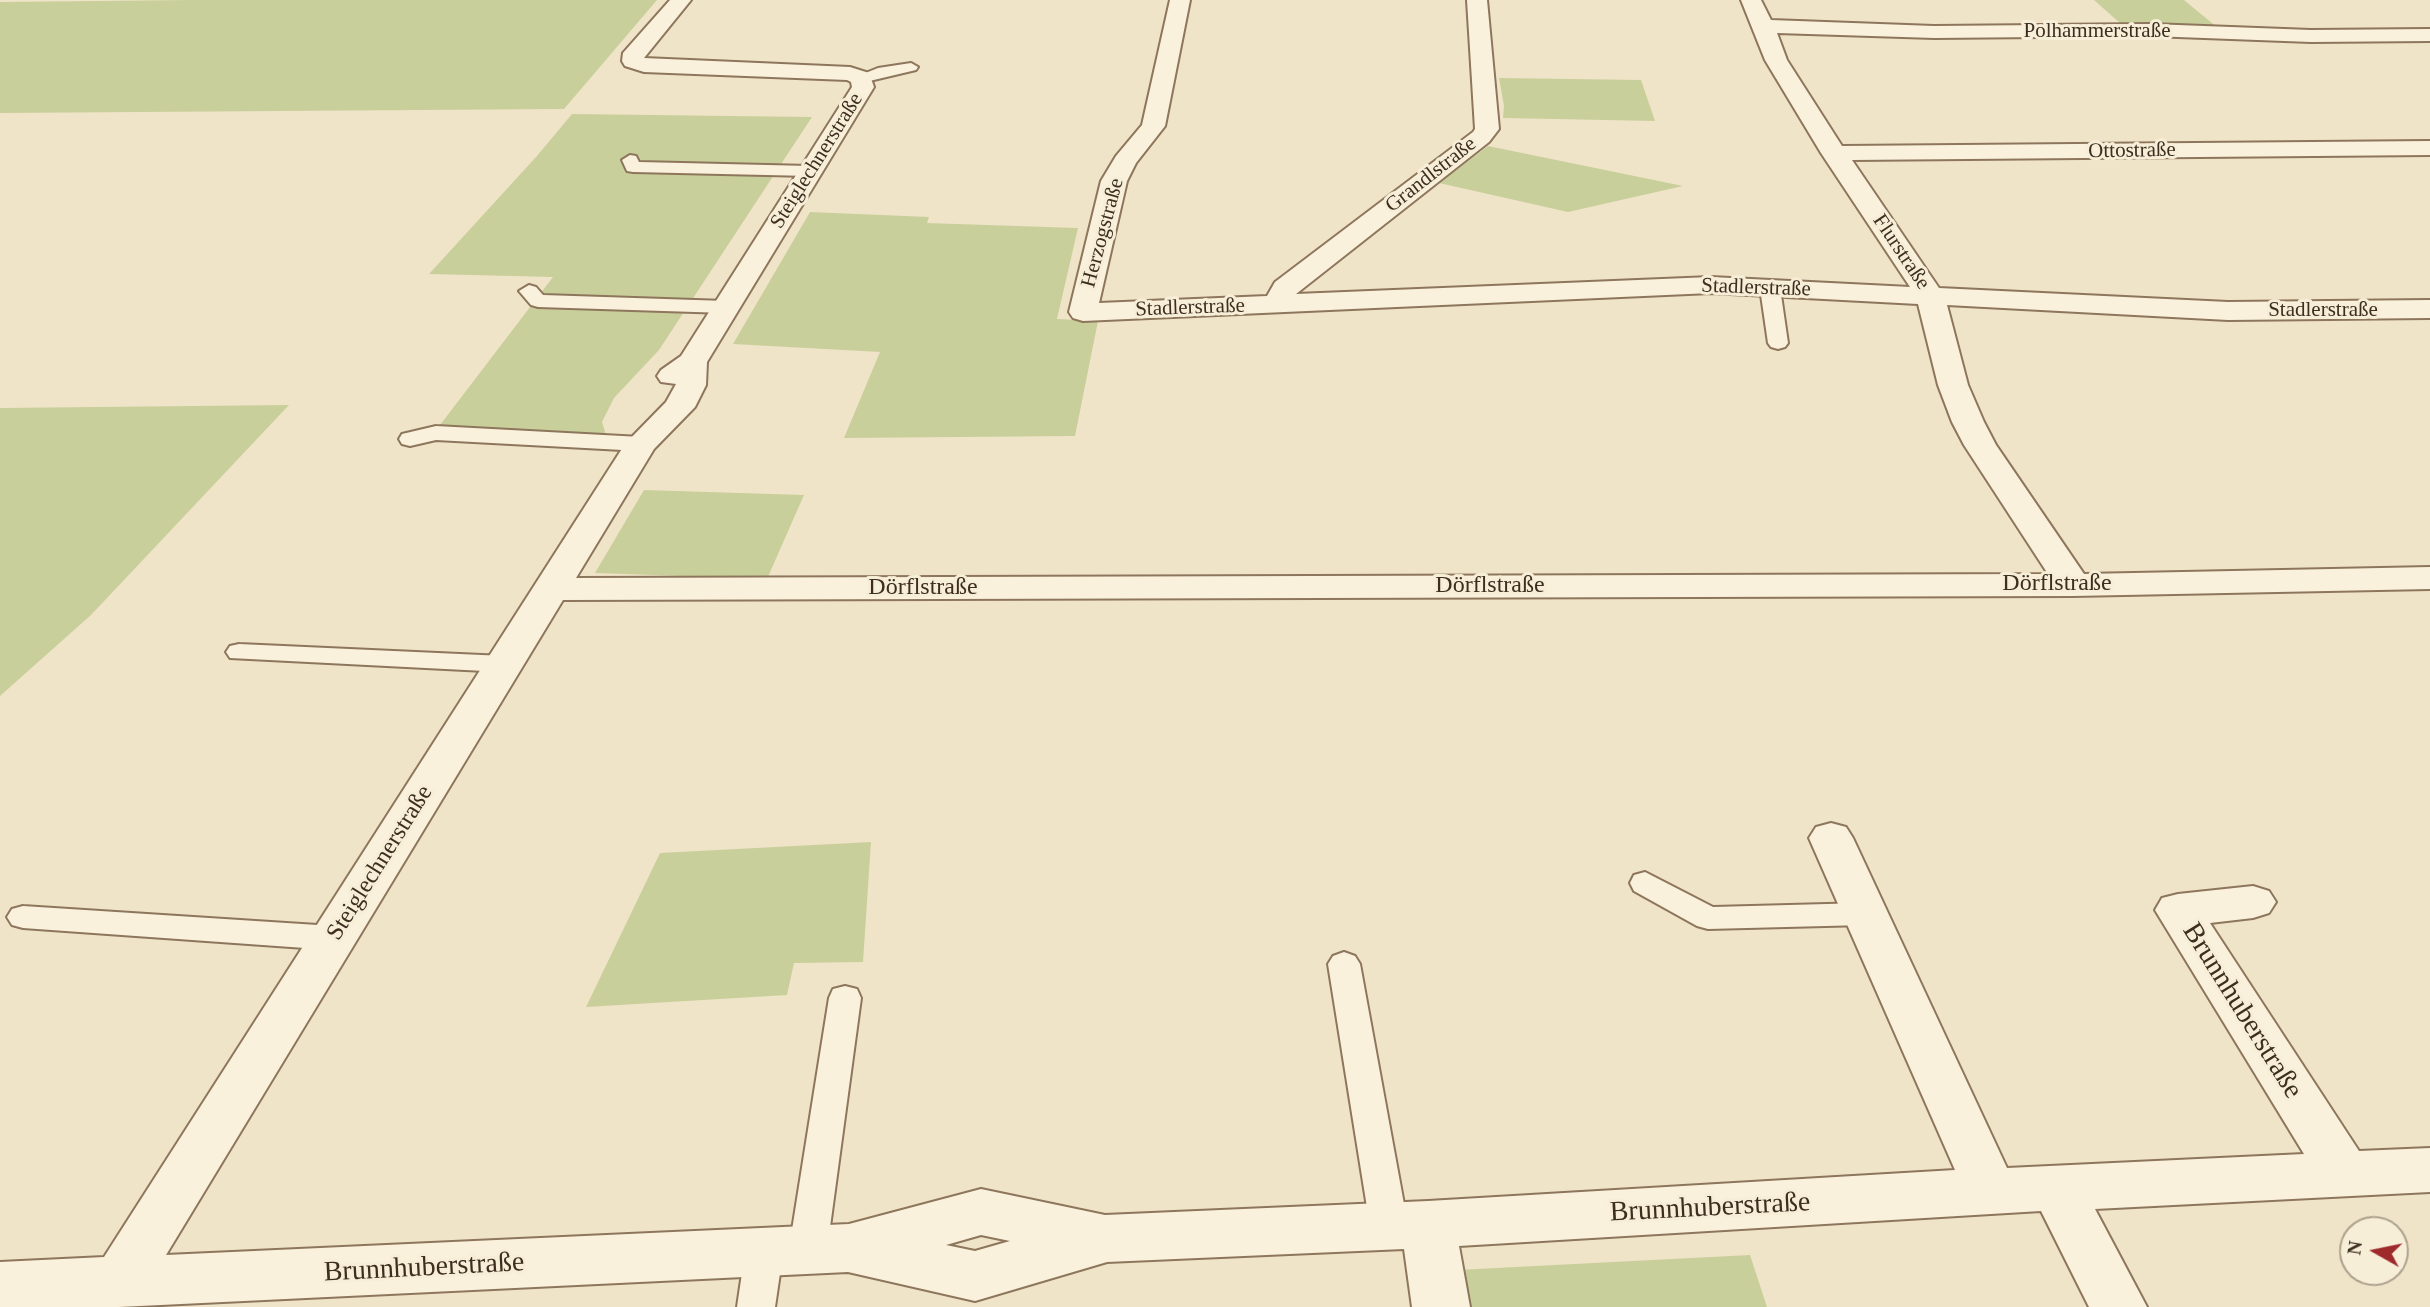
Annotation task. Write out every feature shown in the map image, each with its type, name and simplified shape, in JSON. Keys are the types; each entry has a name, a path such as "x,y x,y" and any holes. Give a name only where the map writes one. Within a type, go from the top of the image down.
{"street":[{"name":"Steiglechnerstraße","path":"119,1282 641,444 679,407 691,385 692,362 863,87 861,78 850,74 644,65 633,61 634,53 681,0"},
{"name":"Herzogstraße","path":"1083,312 1114,181 1125,161 1153,126 1180,0"},
{"name":"Grandlstraße","path":"1277,305 1285,288 1481,137 1487,129 1477,0"},
{"name":"Flurstraße","path":"1751,0 1776,60 1833,153 1931,297 1954,385 1968,422 1980,445 2073,585"},
{"name":"Polhammerstraße","path":"1764,26 1934,32 2151,30 2311,36 2430,35"},
{"name":"Ottostraße","path":"1833,153 2430,148"},
{"name":"Stadlerstraße","path":"1083,312 1664,287 1770,288 2228,310 2430,309"},
{"name":"Dörflstraße","path":"550,589 2073,585 2430,579"},
{"path":"1831,838 1991,1191"},
{"name":"Brunnhuberstraße","path":"2253,902 2178,910 2345,1175"},
{"name":"Brunnhuberstraße","path":"0,1287 806,1250 975,1276 1107,1238 1408,1225 1991,1191 2430,1170"},
{"path":"2057,1189 2118,1307"},
{"path":"1408,1225 1441,1307"}],"lane":[{"path":"861,78 911,67"},
{"path":"631,160 632,167 810,171"},
{"path":"1770,288 1778,343"},
{"path":"529,291 538,300 726,307"},
{"path":"410,439 436,433 641,444"},
{"path":"239,652 503,664"},
{"path":"1645,883 1708,918 1865,914"},
{"path":"23,917 333,938"},
{"path":"1344,964 1408,1225"},
{"path":"756,1307 806,1250 845,998"}],"green space":[{"path":"657,0 564,109 0,113 0,2"},
{"path":"2094,0 2184,0 2218,28 2122,25"},
{"path":"1499,78 1641,80 1655,121 1503,118 1504,106"},
{"path":"572,114 812,117 659,350 614,398 602,422 606,435 440,425 553,277 429,274"},
{"path":"1488,146 1683,186 1568,212 1439,183"},
{"path":"810,212 929,217 927,223 1078,228 1057,319 1098,321 1075,436 844,438 880,352 733,344"},
{"path":"289,405 91,615 0,696 0,408"},
{"path":"644,490 804,495 767,579 595,573"},
{"path":"871,842 863,962 794,963 787,995 586,1007 660,853"},
{"path":"1750,1255 1767,1307 1465,1307 1457,1270"}]}
